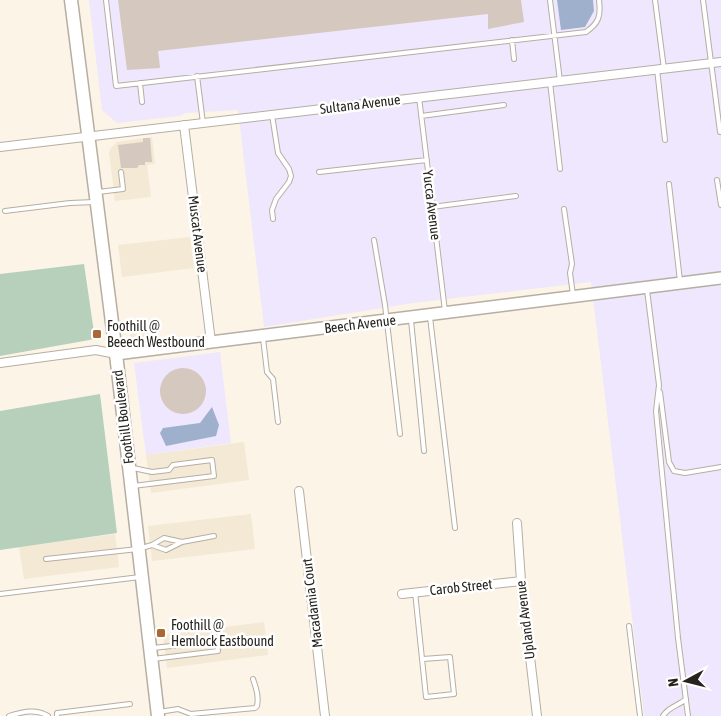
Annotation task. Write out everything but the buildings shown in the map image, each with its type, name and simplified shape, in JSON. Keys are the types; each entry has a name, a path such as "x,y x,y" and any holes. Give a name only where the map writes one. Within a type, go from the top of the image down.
{"main road":[{"name":"Foothill Boulevard","path":"71,0 116,354 157,714"},
{"name":"Beech Avenue","path":"116,354 721,278"}],"street":[{"name":"Sultana Avenue","path":"0,147 721,62"},
{"name":"Muscat Avenue","path":"184,125 212,342"},
{"name":"Beech Avenue","path":"0,363 96,350 116,354"},
{"name":"Macadamia Court","path":"299,491 324,716"},
{"name":"Upland Avenue","path":"517,523 521,581 537,716"},
{"name":"Carob Street","path":"402,594 521,581"}],"lane":[{"path":"106,0 116,86 586,32 600,19 599,0"},
{"path":"550,0 560,81"},
{"path":"655,0 665,140"},
{"path":"703,0 720,132"},
{"path":"512,40 514,59"},
{"path":"197,76 203,123"},
{"path":"550,82 560,169"},
{"path":"140,83 142,102"},
{"name":"Yucca Avenue","path":"419,97 446,313"},
{"path":"421,116 504,105"},
{"path":"272,115 278,154 289,169 291,176 289,182 276,199 272,210 273,219"},
{"path":"319,172 426,160"},
{"path":"5,211 70,203 123,189 121,172"},
{"path":"717,180 721,205"},
{"path":"669,184 680,283"},
{"path":"432,206 516,196"},
{"path":"564,210 572,264 570,273 573,297"},
{"path":"374,240 400,434"},
{"path":"646,288 669,462 674,471 685,473 721,467"},
{"path":"429,315 455,528"},
{"path":"411,317 424,451"},
{"path":"262,336 267,372 273,379 278,422"},
{"path":"659,385 656,412 688,716"},
{"path":"129,467 152,472 169,470 173,465 212,460 214,476 131,486"},
{"path":"152,545 166,550 182,542 214,536"},
{"path":"46,559 138,548 152,545 164,538 182,542"},
{"path":"0,594 142,576"},
{"path":"415,592 426,697 454,694 450,657 423,659"},
{"path":"630,626 640,716"},
{"path":"217,641 218,651 151,654 217,641"},
{"path":"157,714 178,709 191,715 254,708 258,706 258,701 253,679"},
{"path":"663,716 667,709 681,704 686,699"},
{"path":"57,716 57,713 130,704"},
{"path":"10,716 40,711 48,716"}],"shaded area":[{"path":"89,0 721,0 721,716 644,716 591,282 413,303 264,327 238,110 186,113 180,116 117,123 102,110"},
{"path":"152,137 155,164 147,165 151,197 115,201 109,152 111,148 117,142"},
{"path":"190,237 194,268 122,277 118,245"},
{"path":"150,321 152,342 131,345 129,323"},
{"path":"220,352 231,443 146,455 134,363"},
{"path":"244,442 249,480 151,493 146,455"},
{"path":"251,514 255,549 152,561 148,526"},
{"path":"115,534 119,567 24,579 19,547"},
{"path":"264,622 268,655 167,668 163,635"}],"green space":[{"path":"84,264 95,339 0,356 0,274"},
{"path":"100,394 117,533 0,550 0,411"}],"water":[{"path":"557,0 593,0 594,11 585,27 561,30"},
{"path":"212,407 219,425 216,436 166,446 160,433 163,428 200,423"}],"place":[{"name":"Foothill @ Beeech Westbound","path":"97,334"},
{"name":"Foothill @ Hemlock Eastbound","path":"161,633"}]}
